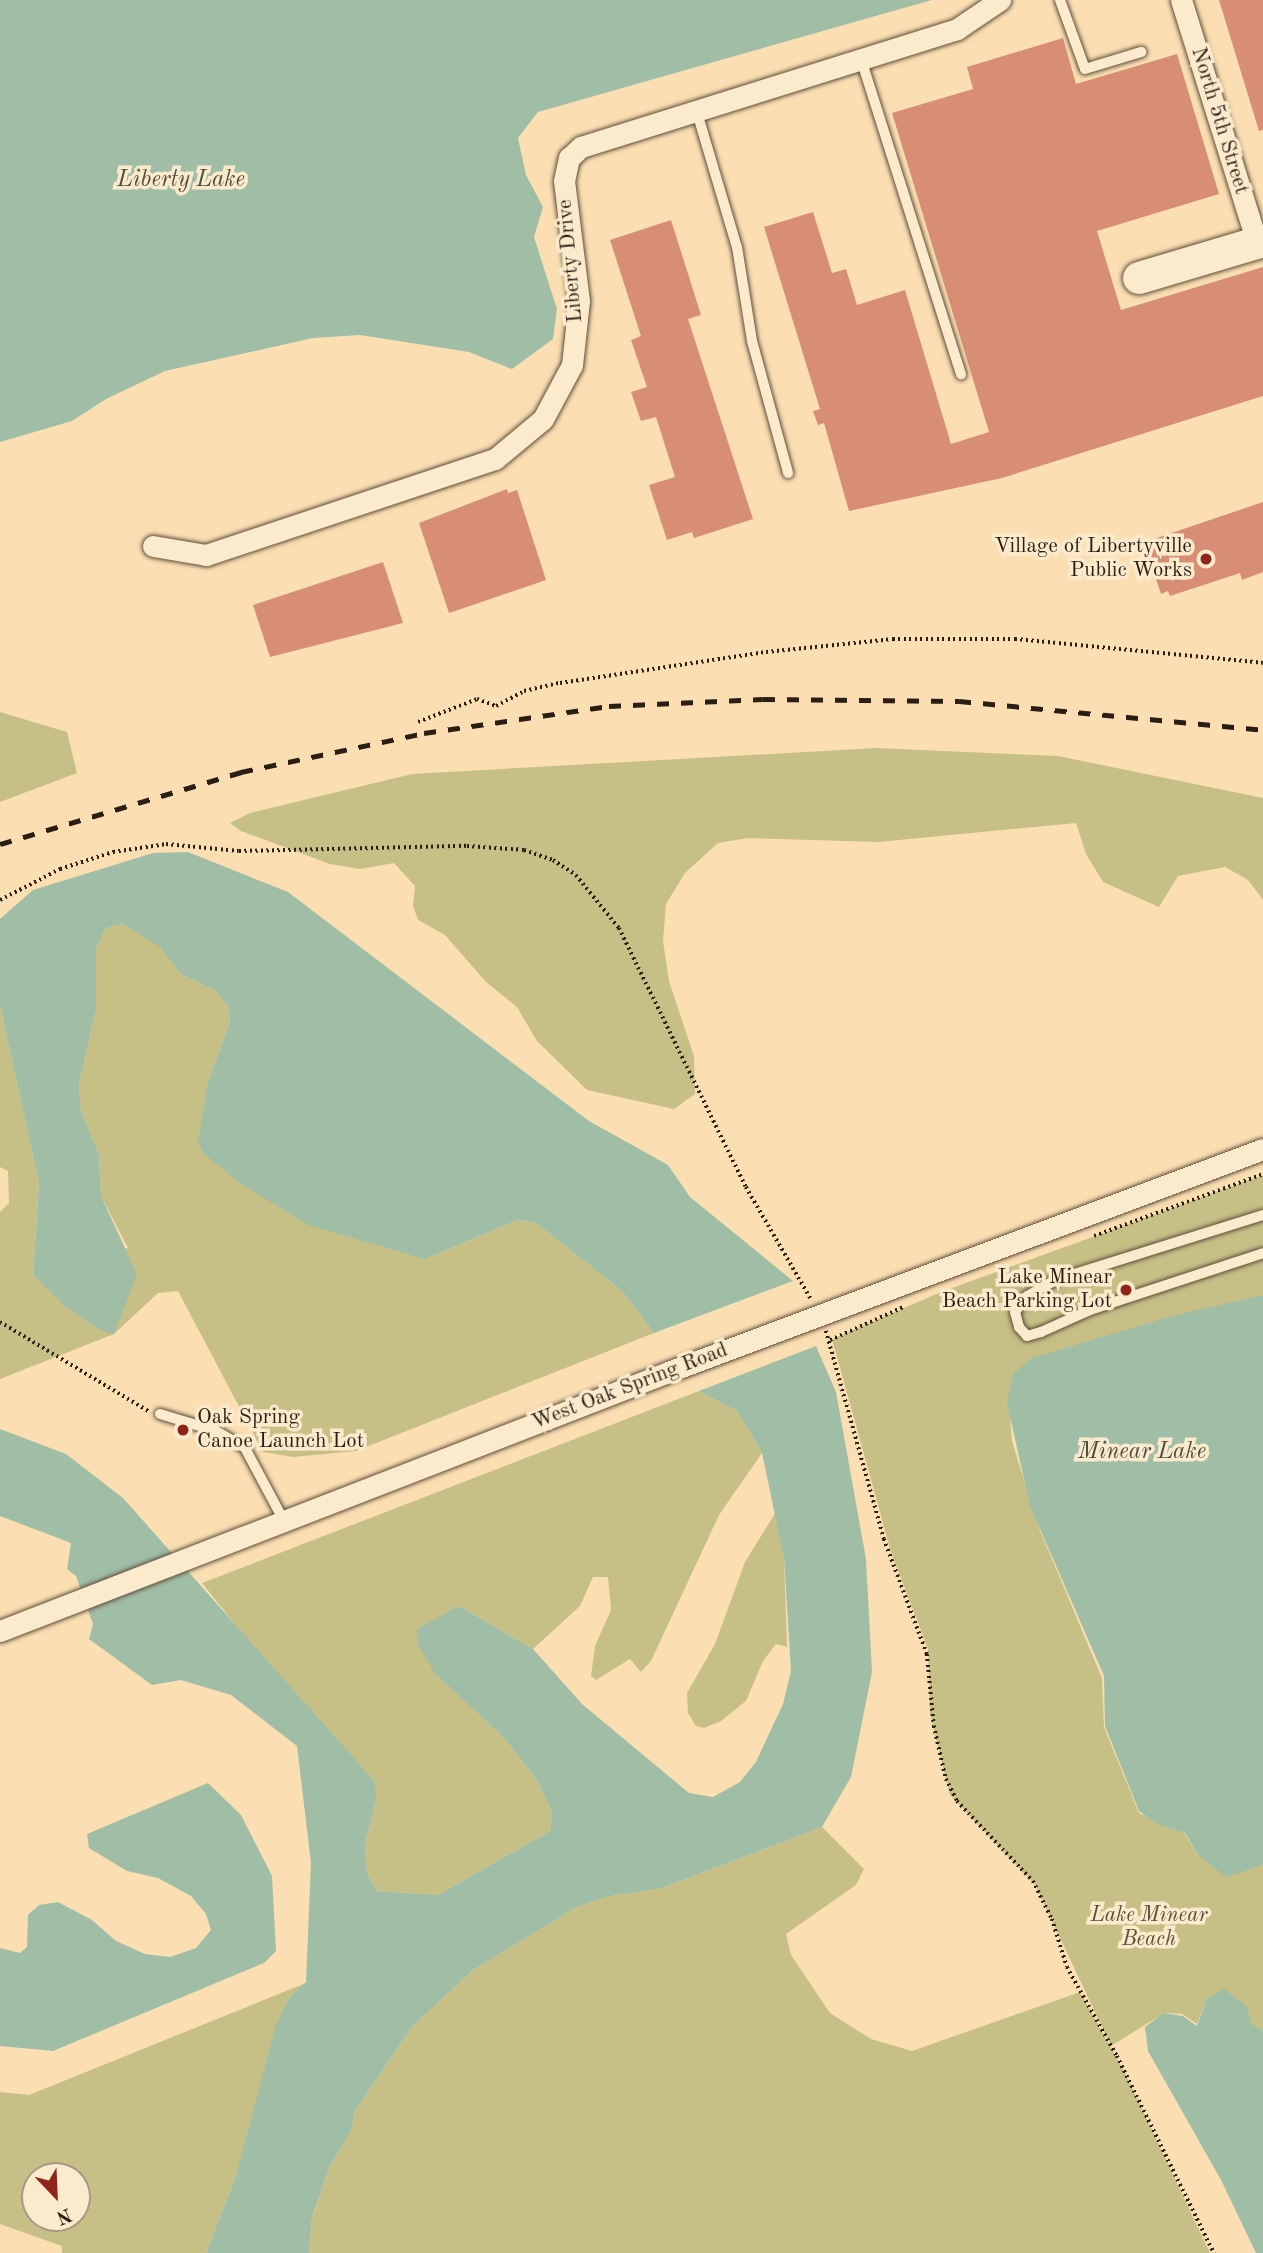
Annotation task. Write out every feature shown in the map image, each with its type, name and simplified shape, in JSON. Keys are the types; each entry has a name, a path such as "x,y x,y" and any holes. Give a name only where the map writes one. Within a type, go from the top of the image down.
{"street":[{"name":"Liberty Drive","path":"153,546 206,555 495,459 520,443 560,393 574,354 579,301 564,181 569,158 593,141 946,33 977,19 1000,0"},
{"name":"North 5th Street","path":"1181,0 1260,242"},
{"path":"1139,278 1260,242"},
{"name":"West Oak Spring Road","path":"0,1631 1263,1149"}],"lane":[{"path":"1060,0 1085,69 1141,52"},
{"path":"860,59 961,375"},
{"path":"696,109 737,247 752,341 789,473"},
{"path":"1263,1215 1056,1280 1027,1296 1015,1312 1019,1327 1027,1336 1041,1332 1090,1310 1263,1253"},
{"path":"160,1414 216,1432 245,1448 284,1521"}],"path":[{"path":"418,722 478,699 496,706 524,691 572,681 765,652 893,639 1015,639 1263,663"},
{"path":"1081,1240 1263,1174"},
{"path":"830,1340 913,1302"},
{"path":"0,1322 131,1404 160,1414"}],"green space":[{"path":"0,712 67,732 77,773 0,802"},
{"path":"876,748 1058,756 1263,798 1263,900 1248,880 1225,867 1178,876 1159,907 1103,882 1086,854 1076,823 878,842 748,838 718,843 685,873 666,904 663,941 669,981 694,1056 695,1094 674,1109 587,1090 537,1041 517,1007 486,982 445,935 418,920 413,906 415,886 394,863 360,869 330,864 241,831 230,823 250,813 412,774"},
{"path":"123,924 161,947 181,974 217,992 228,1006 230,1022 208,1082 425,1259 518,1220 536,1223 622,1291 654,1333 356,1451 293,1457 263,1452 178,1291 158,1293 114,1334 0,1379 0,1212 9,1203 8,1171 0,1167 0,1006 39,1183 33,1275 128,1248 101,1196 99,1154 81,1111 79,1084 96,1010 96,949 106,928"},
{"name":"Lake Minear Beach","path":"1263,1175 1263,1305 1009,1402 1012,1441 1039,1528 1102,1678 1104,1727 1139,1813 1184,1833 1198,1855 1226,1876 1263,1865 1263,2031 1207,1999 1197,2024 1182,2014 1164,2013 1111,2046 1035,1885 950,1795 930,1714 928,1649 891,1552 832,1339 941,1292"},
{"path":"699,1391 737,1411 762,1453 719,1515 651,1661 641,1672 630,1659 596,1680 591,1676 595,1646 611,1610 608,1577 593,1577 580,1606 533,1649 459,1606 436,1675 503,1737 536,1779 552,1812 550,1831 438,1895 377,1891 367,1873 365,1845 376,1801 202,1583"},
{"path":"776,1512 784,1559 787,1647 776,1644 763,1661 746,1701 721,1721 704,1728 696,1726 688,1713 687,1693 715,1644 745,1562"},
{"path":"822,1827 864,1869 856,1885 786,1934 791,1955 830,2013 871,2039 912,2051 1080,1992 1126,2075 1210,2253 309,2253 312,2219 330,2166 351,2131 355,2111 412,2027 473,1970 577,1907 605,1897 662,1888"},
{"path":"306,1983 290,1997 236,2176 206,2253 62,2253 62,2246 23,2232 91,2232 91,2162 21,2162 21,2231 0,2224 0,2092 29,2095"}],"water":[{"name":"Liberty Lake","path":"0,0 932,0 538,112 518,138 526,175 543,207 534,237 557,309 553,339 512,369 469,352 360,335 313,338 165,371 106,399 72,421 0,442"},
{"path":"188,852 288,892 589,1121 668,1165 690,1197 793,1281 654,1333 622,1291 536,1223 518,1220 425,1259 308,1225 240,1183 203,1153 198,1142 208,1082 230,1022 228,1006 217,992 181,974 160,947 123,924 106,928 96,949 96,1010 79,1084 81,1111 99,1154 101,1196 137,1274 114,1334 100,1330 65,1306 33,1275 39,1183 0,1006 0,919 33,890 153,853"},
{"name":"Minear Lake","path":"1263,1295 1263,1865 1226,1877 1198,1855 1185,1833 1157,1824 1139,1811 1105,1726 1104,1676 1030,1506 1007,1403 1013,1374 1032,1358 1172,1316"},
{"path":"816,1346 836,1392 866,1559 872,1672 851,1777 822,1827 662,1888 605,1897 577,1907 473,1970 412,2027 355,2111 351,2131 330,2166 312,2218 309,2253 206,2253 236,2176 276,2025 290,1997 306,1982 311,1863 297,1746 231,1695 181,1680 152,1685 89,1639 93,1624 76,1576 67,1569 71,1543 0,1516 0,1429 66,1454 123,1498 375,1782 376,1801 365,1845 367,1873 377,1891 438,1895 550,1831 552,1812 536,1779 503,1737 436,1675 418,1645 417,1629 459,1606 533,1649 582,1704 689,1793 713,1797 740,1782 756,1762 783,1704 791,1671 784,1558 762,1453 737,1411 699,1391"},
{"path":"208,1783 241,1815 272,1876 276,1951 264,1963 53,2051 0,2046 0,1948 20,1953 27,1947 28,1915 39,1905 58,1902 92,1920 116,1941 145,1954 170,1957 196,1948 211,1930 206,1914 191,1896 158,1878 127,1871 89,1848 87,1834"},
{"path":"1224,1989 1246,2006 1252,2024 1263,2031 1263,2253 1256,2253 1221,2180 1148,2051 1145,2027 1163,2013 1183,2016 1197,2026 1207,1998"}],"building":[{"path":"1219,0 1263,0 1263,130 1259,131"},
{"path":"1063,38 1076,84 1177,54 1219,194 1097,231 1121,310 1263,267 1263,396 1002,478 849,511 824,423 818,425 813,411 820,409 764,227 813,212 832,273 846,269 857,305 905,290 951,444 989,432 892,113 973,89 967,67"},
{"path":"671,220 701,315 688,319 753,519 694,538 692,532 667,540 649,485 675,477 656,417 641,421 631,392 647,387 631,340 641,336 610,240"},
{"path":"507,489 508,493 517,490 546,580 449,613 419,523"},
{"name":"Village of Libertyville Public Works","path":"1263,502 1263,572 1242,580 1240,573 1170,596 1168,591 1161,594 1145,546 1151,540"},
{"path":"383,562 403,623 270,657 253,605"}],"railway":[{"path":"0,844 241,772 424,733 609,706 763,699 959,701 1263,730"}],"place":[{"name":"Village of Libertyville Public Works","path":"1206,559"},
{"name":"Lake Minear Beach Parking Lot","path":"1126,1290"},
{"name":"Oak Spring Canoe Launch Lot","path":"183,1430"}]}
